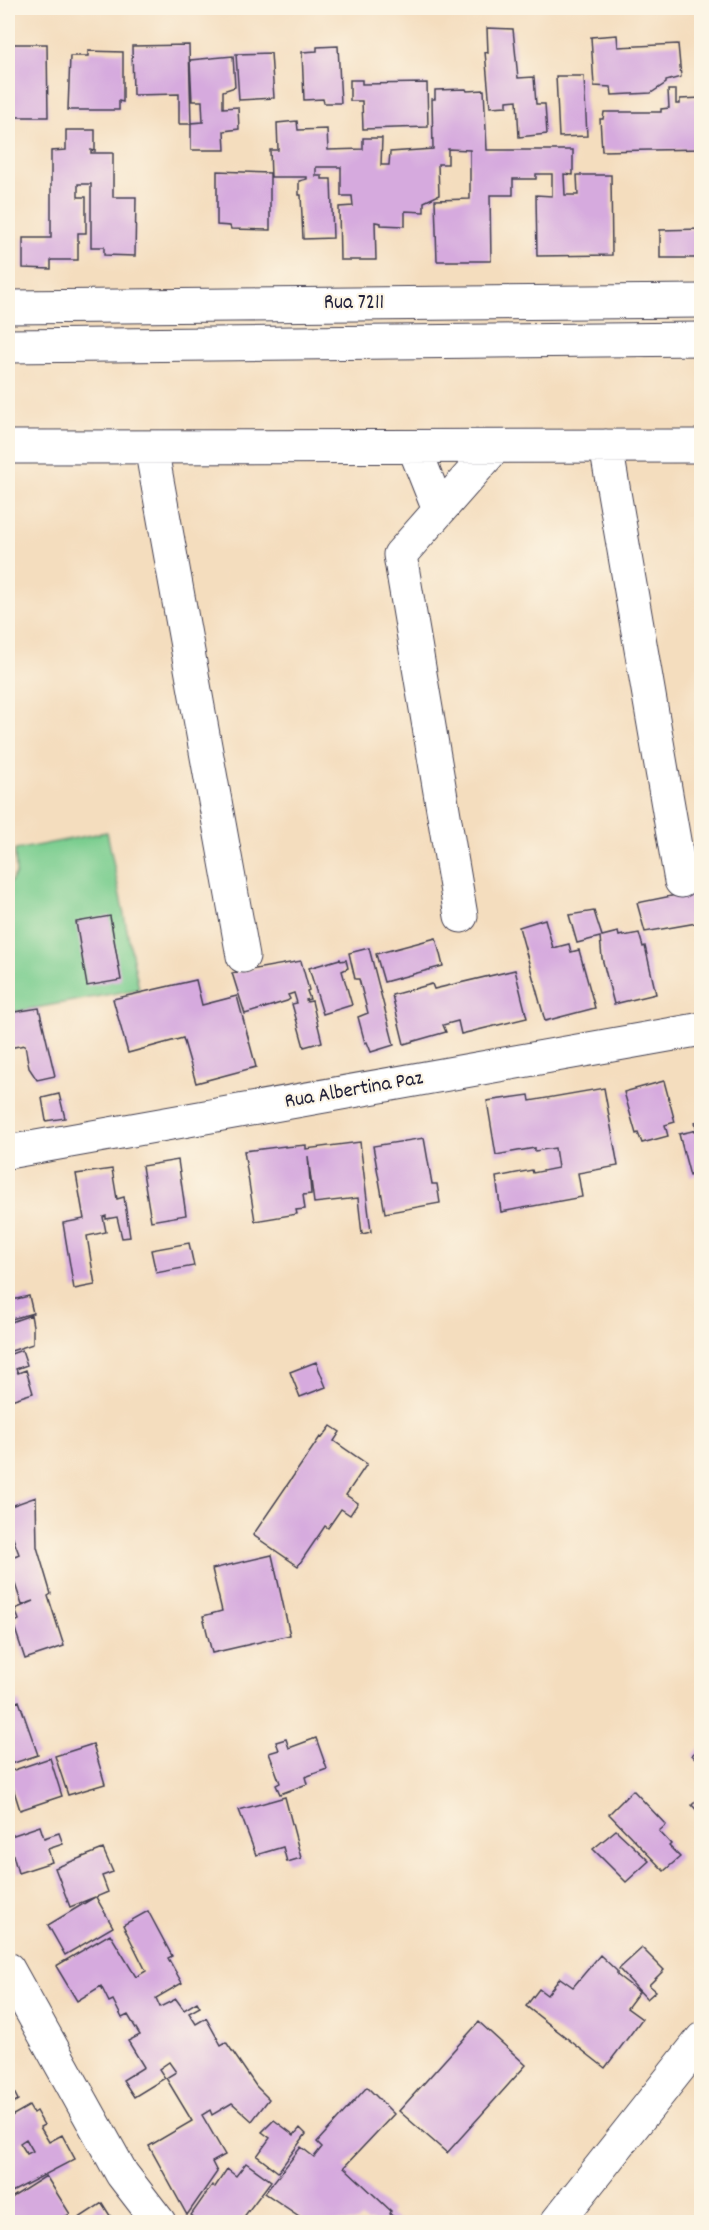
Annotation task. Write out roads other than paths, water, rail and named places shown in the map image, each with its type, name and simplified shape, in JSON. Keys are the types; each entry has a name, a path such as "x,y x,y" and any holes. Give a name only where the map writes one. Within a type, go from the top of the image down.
{"street":[{"name":"Rua 7211","path":"8,307 702,301"},
{"path":"8,346 702,339"},
{"path":"606,446 681,881"},
{"path":"8,447 702,446"},
{"path":"151,447 243,956"},
{"path":"414,447 439,510"},
{"path":"461,916 400,555 495,447"},
{"name":"Rua Albertina Paz","path":"8,1152 702,1029"},
{"path":"8,1969 122,2174 159,2223"},
{"path":"557,2223 702,2039"}]}
